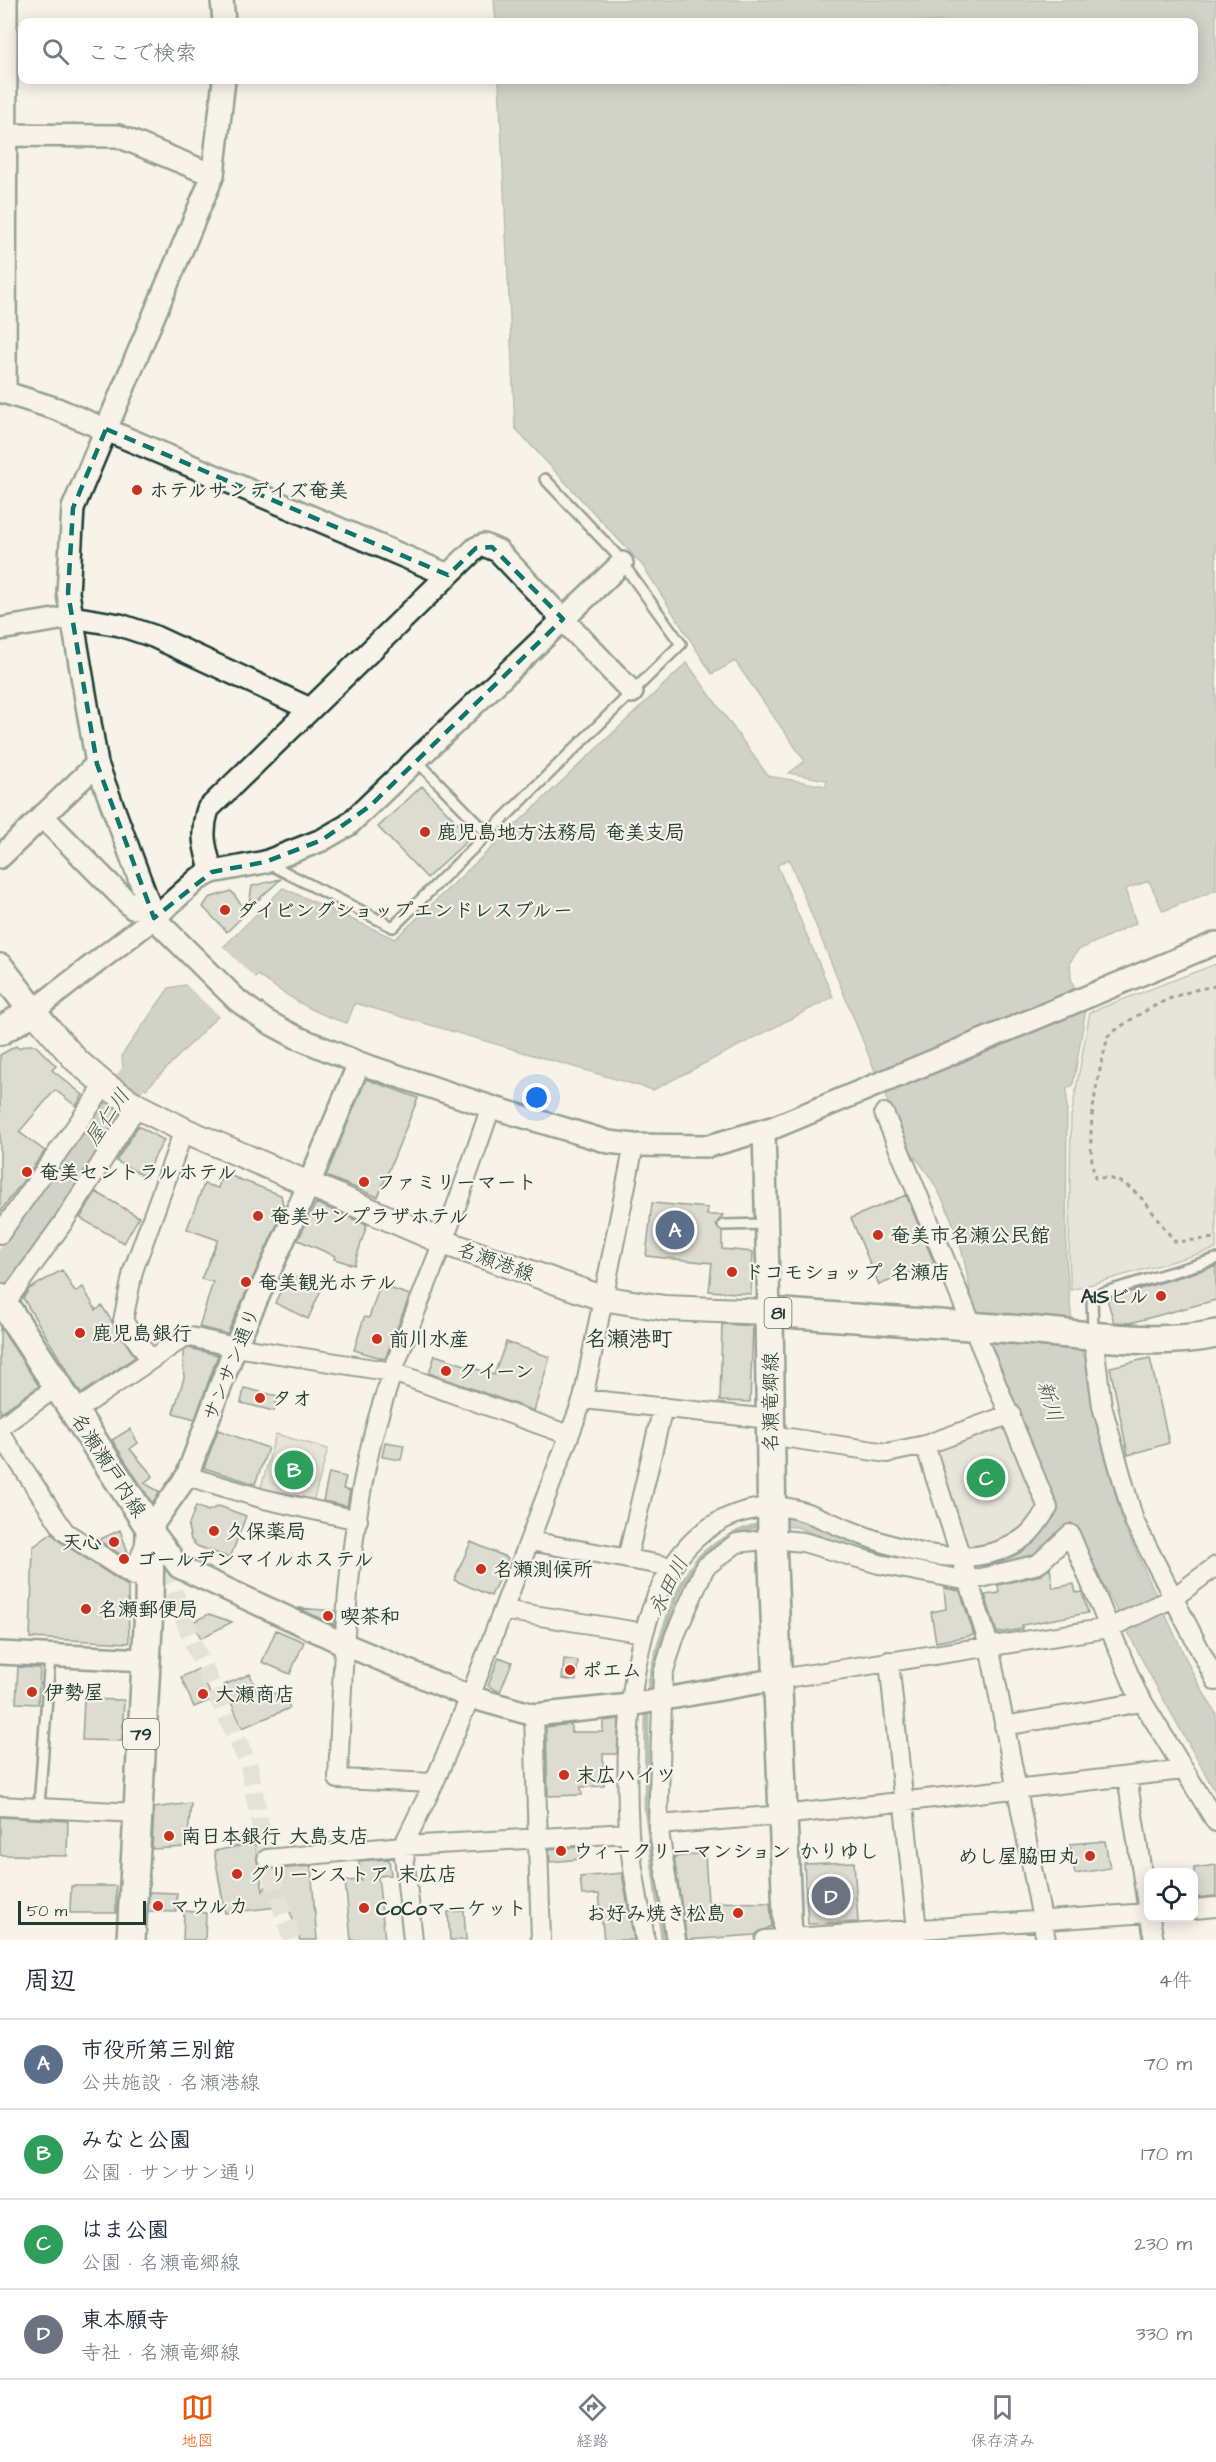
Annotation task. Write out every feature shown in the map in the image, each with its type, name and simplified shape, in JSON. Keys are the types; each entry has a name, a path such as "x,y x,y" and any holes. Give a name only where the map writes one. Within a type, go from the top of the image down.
{"main road":[{"path":"0,968 33,1011 0,1031"},
{"name":"名瀬港線","path":"33,1011 76,1060 107,1087 135,1105 184,1130 443,1242 602,1298 664,1308 770,1312"},
{"name":"名瀬瀬戸内線","path":"2,1304 150,1528 146,1660 131,1940"},
{"name":"81","path":"770,1312 1091,1335 1201,1338 1216,1334"},
{"name":"名瀬竜郷線","path":"770,1312 771,1507 783,1815 781,1939"}],"street":[{"path":"6,0 3,135 3,392 57,409 106,429 448,575"},
{"path":"222,0 224,18"},
{"path":"224,84 213,175 73,508 68,593 97,764 154,918 238,1001 266,1021 296,1037 359,1063 492,1107 581,1134 634,1145 709,1146 764,1131 1216,943"},
{"path":"3,135 118,136 213,175"},
{"path":"212,872 203,845 203,824 208,809 476,548 484,545 492,547 633,692"},
{"path":"33,1011 154,918 184,889 212,872 265,861 322,840 348,825 622,563"},
{"path":"0,629 72,617 120,625 153,636 310,709"},
{"path":"0,857 97,764"},
{"path":"42,816 133,908"},
{"name":"サンサン通り","path":"150,1528 188,1476 235,1347 309,1184 359,1063"},
{"path":"0,1234 107,1087"},
{"path":"2,1304 65,1220 135,1105"},
{"path":"434,1783 338,1779 344,1644 358,1520 372,1439 393,1372 492,1107"},
{"path":"645,1940 629,1833 630,1705 646,1620 665,1575 691,1542 728,1517 771,1507 795,1509 874,1539 915,1550 960,1557 994,1553 1014,1544 1028,1534 1048,1508 977,1327 884,1113"},
{"path":"150,1359 123,1321 133,1271 184,1130"},
{"path":"764,1131 770,1312"},
{"path":"413,1940 403,1846 434,1783 470,1697 583,1400 634,1145"},
{"path":"1091,1335 1102,1406 1134,1521 1216,1681"},
{"path":"74,1412 186,1336 235,1347 393,1372 569,1435"},
{"path":"0,1426 58,1386"},
{"path":"583,1400 663,1407 770,1427 887,1453 925,1445 1011,1414"},
{"path":"627,1559 663,1407"},
{"path":"0,1433 65,1532 133,1576 150,1528"},
{"path":"925,1445 988,1645 1044,1931"},
{"path":"188,1476 264,1499 358,1520"},
{"path":"150,1528 179,1567 344,1644 470,1697 534,1715 630,1705 988,1645 1109,1628 1173,1598 1216,1566"},
{"path":"676,1940 658,1825 663,1674 675,1635 705,1567 737,1543 772,1539 802,1542 879,1564 969,1581 1038,1564 1070,1534 1142,1702 1216,1822"},
{"path":"530,1540 672,1567"},
{"path":"503,1610 644,1633"},
{"path":"0,1653 146,1660"},
{"path":"889,1661 918,1934"},
{"path":"1004,1726 1142,1702"},
{"path":"534,1715 541,1940"},
{"path":"658,1825 783,1815 1183,1770"},
{"path":"1127,1777 1144,1881"},
{"path":"0,1806 39,1806 137,1813"},
{"path":"267,1859 403,1846 629,1833"},
{"path":"1198,1909 1216,1907"},
{"path":"781,1939 1044,1931 1144,1913"},
{"path":"1151,1922 1154,1940"}],"lane":[{"path":"265,861 393,927 681,644 622,563 545,479"},
{"path":"417,761 488,834"},
{"path":"723,1225 767,1224"},
{"path":"1091,1335 1092,1296 1216,1259"},
{"path":"39,1806 50,1655"}],"path":[{"path":"1216,986 1167,1000 1137,1014 1108,1036 1097,1085 1092,1163 1095,1178 1104,1177 1124,1183 1135,1191 1149,1207 1159,1225 1176,1242 1216,1238"}],"highlighted area":[{"path":"106,429 448,575 476,548 492,547 563,619 370,806 322,840 265,862 212,872 154,918 97,764 68,593 73,508"}],"shaded area":[{"path":"1216,964 1216,1249 1071,1290 1069,1258 1071,1117 1090,1012"},
{"path":"1006,1422 1042,1505 1028,1524 1012,1538 994,1547 971,1554 964,1545 934,1451"},
{"path":"276,1434 328,1449 312,1505 260,1491"}],"water":[{"name":"新川","path":"494,0 1216,0 1216,890 1163,911 1149,881 1125,889 1136,923 1078,950 1070,962 1071,979 1085,1014 1073,1085 1067,1088 1066,1258 1071,1314 1085,1360 1090,1395 1105,1458 1125,1528 1194,1676 1216,1714 1216,1793 1150,1675 1071,1522 1041,1553 982,1575 870,1556 797,1527 777,1526 777,1510 953,1560 1030,1534 1056,1502 972,1307 965,1264 952,1221 933,1182 906,1147 789,859 777,865 833,997 653,1090 355,1003 347,1023 300,1003 258,975 146,1089 123,1070 122,1055 169,988 185,985 283,888 395,939 687,663 768,776 826,786 827,780 789,773 805,761 735,661 712,674 643,566 515,428 499,84 1198,84 1198,18 496,18"}],"pier":[{"path":"221,945 257,980 220,1017 183,982"}],"building":[{"name":"鹿児島地方法務局 奄美支局","path":"422,786 471,837 427,878 378,827"},
{"path":"281,879 248,909 252,886"},
{"name":"ダイビングショップエンドレスブルー","path":"231,891 247,912 227,932 203,907 209,898"},
{"path":"35,1045 56,1066 52,1070 83,1095 76,1106 55,1090 19,1132 45,1151 0,1212 0,1055 16,1046 18,1048"},
{"path":"366,1079 418,1098 378,1197 326,1176"},
{"path":"138,1126 164,1140 144,1176 116,1161"},
{"path":"223,1173 281,1195 284,1209 227,1334 199,1327 213,1282 201,1279 218,1240 187,1229 204,1184 218,1188"},
{"path":"96,1192 139,1217 124,1243 80,1218"},
{"path":"906,1195 934,1263 879,1285 851,1218"},
{"path":"316,1203 367,1225 354,1265 334,1259 335,1256 298,1240"},
{"path":"652,1203 708,1208 707,1215 723,1215 716,1225 722,1232 722,1249 753,1252 751,1294 709,1291 712,1263 646,1256"},
{"name":"AISビル","path":"1216,1266 1216,1300 1130,1323 1114,1322 1107,1299"},
{"name":"鹿児島銀行","path":"62,1270 75,1292 83,1287 96,1310 102,1306 135,1357 81,1394 23,1298 29,1289"},
{"path":"288,1274 321,1290 308,1319 275,1303"},
{"path":"380,1285 410,1295 385,1359 354,1350 364,1317 369,1318"},
{"path":"722,1324 753,1326 750,1402 720,1401"},
{"path":"0,1327 39,1386 0,1413"},
{"path":"506,1342 550,1357 534,1411 429,1373 435,1355 494,1375"},
{"path":"188,1348 218,1355 195,1419 173,1413 184,1378 183,1352"},
{"path":"1150,1358 1169,1443 1128,1455 1110,1367"},
{"path":"244,1388 278,1396 274,1411 241,1403"},
{"path":"130,1429 138,1443 130,1449 153,1476 144,1483 160,1492 152,1503 112,1440"},
{"path":"218,1430 268,1448 255,1484 204,1468"},
{"path":"385,1442 404,1445 401,1460 382,1457"},
{"path":"329,1473 346,1477 343,1489 350,1491 347,1506 323,1501"},
{"name":"久保薬局","path":"196,1506 208,1511 219,1506 246,1516 230,1558 197,1546 191,1540 188,1527"},
{"path":"120,1530 129,1555 127,1559 98,1540"},
{"path":"52,1533 59,1541 128,1586 129,1643 30,1638 33,1547"},
{"name":"名瀬測候所","path":"471,1542 508,1558 491,1596 454,1580"},
{"path":"1050,1568 1053,1588 1074,1584 1076,1593 1082,1592 1088,1613 1022,1625 1023,1629 997,1633 985,1595 999,1593 998,1585 1041,1575"},
{"path":"944,1588 960,1591 974,1635 936,1642 931,1612 946,1609"},
{"path":"298,1608 335,1611 334,1625"},
{"path":"209,1614 232,1622 201,1638 192,1622"},
{"path":"276,1630 304,1642 290,1674 262,1662"},
{"path":"499,1657 512,1662 500,1692 488,1686"},
{"path":"564,1659 578,1661 576,1681 562,1679"},
{"path":"18,1667 40,1668 38,1704 16,1703"},
{"path":"198,1669 213,1699 194,1707 181,1677"},
{"path":"250,1674 260,1699 283,1690 290,1708 242,1728 224,1685"},
{"path":"84,1699 124,1700 122,1741 82,1740"},
{"path":"619,1719 617,1754 603,1754 604,1786 581,1787 582,1795 548,1796 546,1727 571,1724 571,1732 603,1732 603,1721"},
{"path":"191,1803 187,1847 152,1849 154,1808"},
{"path":"0,1817 68,1821 67,1856 0,1855"},
{"name":"めし屋脇田丸","path":"1105,1841 1110,1868 1075,1874 1070,1844"},
{"path":"255,1843 263,1891 278,1869 311,1866 317,1940 300,1940 288,1906 225,1913 214,1851"},
{"path":"580,1847 581,1859 550,1862 549,1849"},
{"path":"705,1853 708,1902 770,1903 772,1926 755,1935 687,1940 674,1857"},
{"name":"CoCoマーケット","path":"389,1859 391,1875 378,1876 385,1940 351,1940 345,1881 361,1880 359,1861"},
{"path":"854,1862 858,1922 808,1924 804,1864"},
{"path":"1216,1865 1216,1896 1198,1898 1198,1868 1194,1868"},
{"path":"622,1873 634,1940 604,1940 599,1894 582,1895 580,1877"},
{"path":"71,1886 116,1886 116,1913 70,1913"},
{"path":"149,1892 177,1893 176,1912 148,1911"},
{"path":"184,1911 206,1913 205,1940 183,1940"},
{"path":"464,1911 466,1940 450,1940 448,1912"}],"waterway":[{"name":"屋仁川","path":"0,1275 133,1078"},
{"name":"永田川","path":"648,1697 654,1663 666,1624 690,1570 705,1552 721,1541 749,1528 765,1524"},
{"name":"永田川","path":"647,1706 646,1808 663,1940"}],"tunnel":[{"path":"155,1541 195,1648 249,1765 267,1859 292,1940"}],"place":[{"name":"ホテルサンデイズ奄美","path":"137,490"},
{"name":"鹿児島地方法務局 奄美支局","path":"425,832"},
{"name":"ダイビングショップエンドレスブルー","path":"225,910"},
{"name":"奄美セントラルホテル","path":"27,1172"},
{"name":"ファミリーマート","path":"364,1182"},
{"name":"奄美サンプラザホテル","path":"258,1216"},
{"name":"市役所第三別館","path":"675,1230"},
{"name":"奄美市名瀬公民館","path":"878,1235"},
{"name":"ドコモショップ 名瀬店","path":"732,1272"},
{"name":"奄美観光ホテル","path":"246,1282"},
{"name":"AISビル","path":"1161,1296"},
{"name":"鹿児島銀行","path":"80,1333"},
{"name":"前川水産","path":"377,1339"},
{"name":"クイーン","path":"446,1371"},
{"name":"タオ","path":"260,1398"},
{"name":"みなと公園","path":"294,1470"},
{"name":"はま公園","path":"986,1478"},
{"name":"久保薬局","path":"214,1531"},
{"name":"天心","path":"114,1542"},
{"name":"ゴールデンマイルホステル","path":"124,1559"},
{"name":"名瀬測候所","path":"481,1569"},
{"name":"名瀬郵便局","path":"86,1609"},
{"name":"喫茶和","path":"328,1616"},
{"name":"ポエム","path":"570,1670"},
{"name":"伊勢屋","path":"32,1692"},
{"name":"大瀬商店","path":"203,1694"},
{"name":"末広ハイツ","path":"564,1775"},
{"name":"南日本銀行 大島支店","path":"169,1836"},
{"name":"ウィークリーマンション かりゆし","path":"561,1851"},
{"name":"めし屋脇田丸","path":"1090,1856"},
{"name":"グリーンストア 末広店","path":"237,1874"},
{"name":"東本願寺","path":"831,1896"},
{"name":"マウルカ","path":"158,1906"},
{"name":"CoCoマーケット","path":"364,1908"},
{"name":"お好み焼き松島","path":"738,1913"}],"district":[{"name":"名瀬港町","path":"629,1338"}]}
